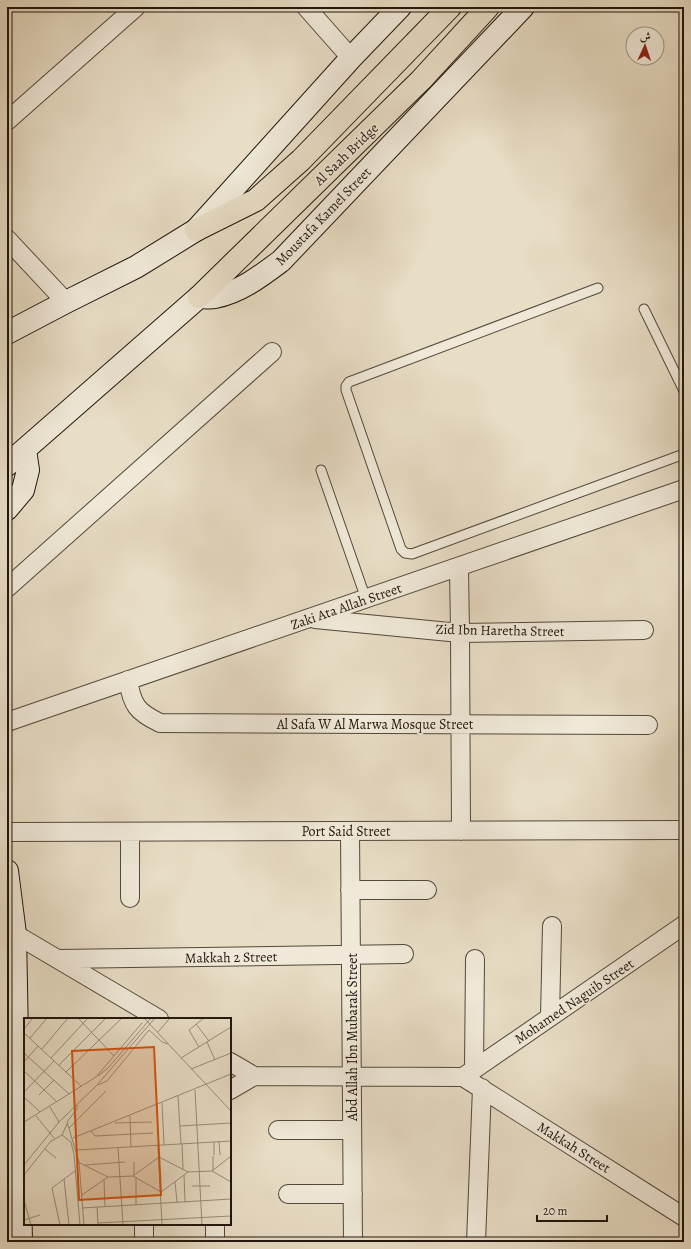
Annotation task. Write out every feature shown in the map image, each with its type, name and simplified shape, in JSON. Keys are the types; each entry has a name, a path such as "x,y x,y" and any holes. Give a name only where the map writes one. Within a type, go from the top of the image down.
{"main road":[{"path":"7,333 136,267 196,230 350,58 400,7"},
{"name":"Al Saah Bridge","path":"196,230 256,200 301,160 450,7"},
{"name":"Al Saah Bridge","path":"199,297 421,80 488,7"},
{"name":"Moustafa Kamel Street","path":"199,297 214,297 238,289 281,261 523,7"},
{"path":"7,465 199,297"},
{"path":"7,509 23,490 28,470 24,450"},
{"path":"7,871 23,1213 21,1242"}],"street":[{"path":"7,121 136,7"},
{"path":"306,7 350,58"},
{"path":"7,239 66,302"},
{"path":"7,588 272,352"},
{"name":"Zaki Ata Allah Street","path":"7,722 684,489"},
{"path":"459,567 461,831"},
{"name":"Zid Ibn Haretha Street","path":"310,618 460,633 644,630"},
{"name":"Al Safa W Al Marwa Mosque Street","path":"128,680 130,695 137,708 147,717 160,723 648,725"},
{"name":"Port Said Street","path":"7,832 684,830"},
{"name":"Abd Allah Ibn Mubarak Street","path":"350,831 354,1242"},
{"path":"130,832 130,898"},
{"path":"350,890 427,890"},
{"name":"Mohamed Naguib Street","path":"469,1073 684,925"},
{"path":"550,1017 552,926"},
{"path":"11,933 157,1018"},
{"name":"Makkah 2 Street","path":"58,959 404,954"},
{"path":"231,1063 254,1076 352,1076 469,1073 475,959"},
{"name":"Makkah Street","path":"469,1073 482,1088 684,1216"},
{"path":"231,1089 254,1076"},
{"path":"476,1242 482,1088"},
{"path":"278,1130 352,1130"},
{"path":"288,1194 353,1194"},
{"path":"144,1225 144,1242"},
{"path":"215,1242 216,1225"}],"lane":[{"path":"598,288 349,382 346,386 346,390 401,549 405,553 412,554 684,454"},
{"path":"644,309 684,391"},
{"path":"321,470 366,598"}]}
